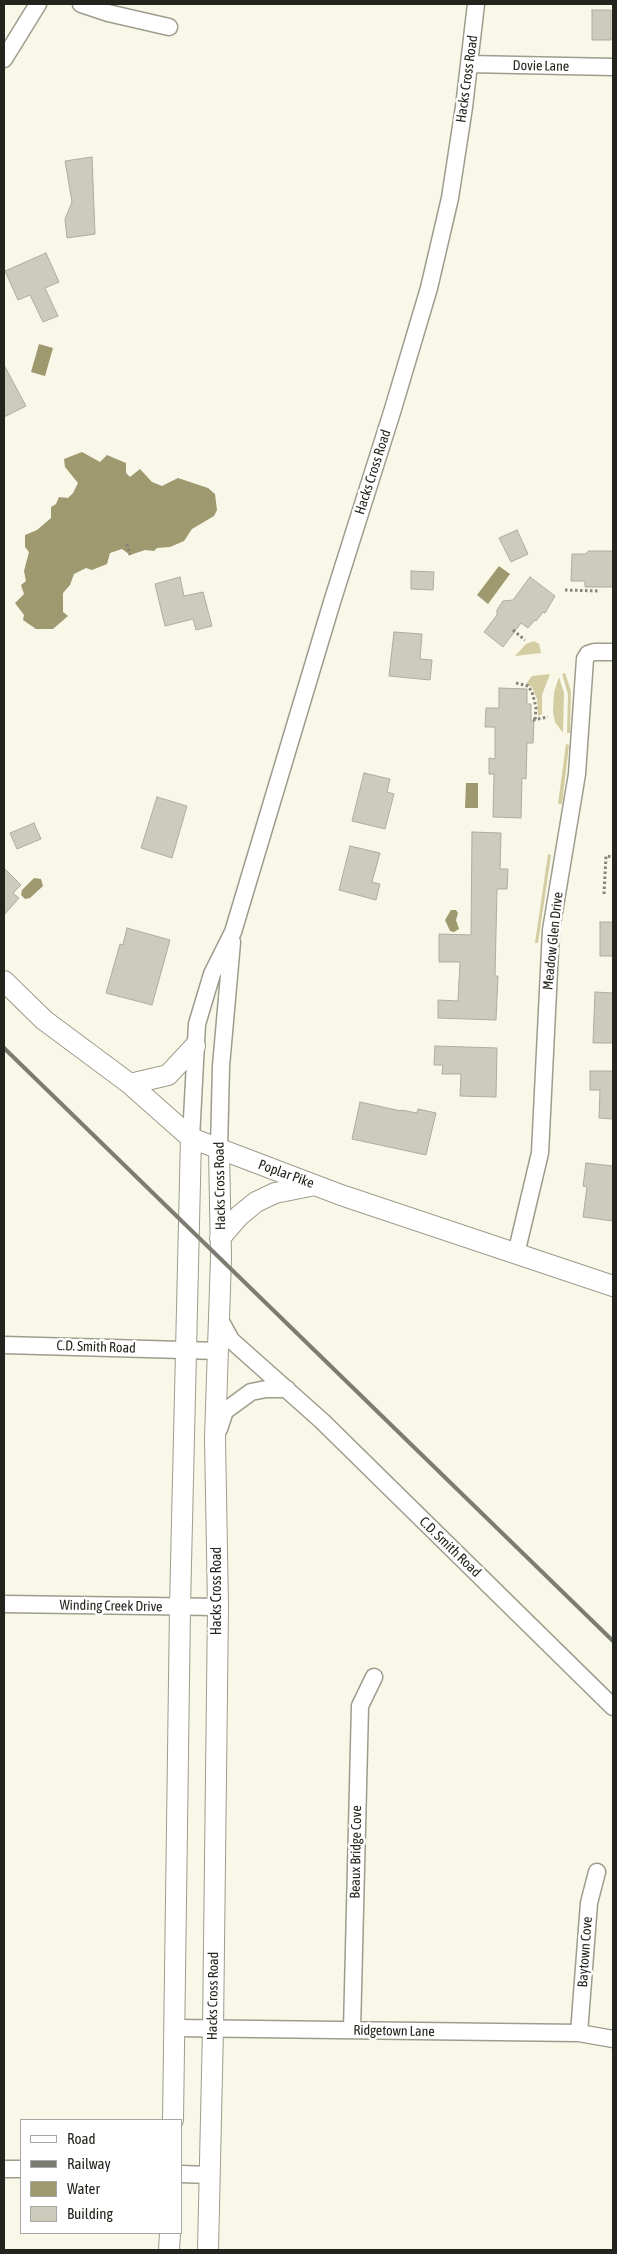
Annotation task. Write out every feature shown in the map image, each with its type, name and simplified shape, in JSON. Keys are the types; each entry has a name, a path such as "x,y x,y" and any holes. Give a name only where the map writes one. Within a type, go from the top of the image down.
{"main road":[{"name":"Poplar Pike","path":"4,981 44,1020 130,1084 191,1138 218,1150 315,1185 613,1286"},
{"path":"130,1084 168,1075 196,1046"},
{"name":"Hacks Cross Road","path":"173,2119 180,1607 191,1138"},
{"name":"Hacks Cross Road","path":"208,2250 213,2029 218,1607 215,1438 220,1238 218,1150"},
{"path":"220,1238 239,1216 256,1202 275,1193 315,1185"},
{"path":"169,2250 170,2234"}],"street":[{"path":"4,59 38,4"},
{"path":"81,4 108,13 169,27"},
{"name":"Hacks Cross Road","path":"191,1138 197,1024 212,974 233,932 429,288 450,198 476,4"},
{"name":"Dovie Lane","path":"469,64 613,67"},
{"name":"Meadow Glen Drive","path":"516,1254 540,1153 550,943 577,774 585,659 588,654 594,652 613,652"},
{"name":"Hacks Cross Road","path":"218,1150 221,1066 233,932"},
{"name":"C.D. Smith Road","path":"219,1318 231,1340 287,1389 613,1707"},
{"name":"C.D. Smith Road","path":"4,1344 218,1351"},
{"path":"215,1438 225,1410 238,1400 250,1392 266,1389 287,1389"},
{"name":"Winding Creek Drive","path":"4,1604 218,1607"},
{"name":"Beaux Bridge Cove","path":"352,2030 360,1706 374,1677"},
{"name":"Baytown Cove","path":"579,2032 589,1903 596,1872"},
{"name":"Ridgetown Lane","path":"175,2028 579,2032 613,2039"},
{"path":"4,2169 20,2169"},
{"path":"182,2174 210,2175"}],"path":[{"path":"127,544 130,555"},
{"path":"565,590 600,592"},
{"path":"513,630 525,640"},
{"path":"516,683 528,686 532,692 536,707 534,720 548,717"},
{"path":"604,894 606,856 613,856"}],"shaded area":[{"path":"534,641 539,644 541,653 515,656 526,644"},
{"path":"565,673 571,691 570,733 567,733 568,694 562,674"},
{"path":"550,674 542,695 542,714 538,716 537,699 532,687 526,684 532,676"},
{"path":"559,677 564,693 563,733 555,722 553,712 554,692"},
{"path":"566,744 569,745 562,804 558,804"},
{"path":"548,854 551,855 538,943 535,943"}],"water":[{"path":"39,344 53,348 45,376 31,372"},
{"path":"82,452 100,462 107,455 126,463 126,473 130,477 140,469 152,482 162,486 178,478 208,488 215,494 217,510 214,516 192,529 184,541 170,547 157,548 154,551 145,550 130,555 122,549 110,553 107,564 92,570 86,568 74,574 70,585 63,593 63,612 68,616 53,629 36,629 23,620 24,615 15,603 24,594 21,585 26,581 24,571 29,552 25,547 25,535 37,530 51,518 51,507 56,504 59,497 68,498 73,493 78,483 65,467 64,459"},
{"path":"499,566 510,574 488,604 477,595"},
{"path":"466,783 478,783 478,808 465,808"},
{"path":"34,878 41,879 43,886 30,898 25,899 21,895 22,890"},
{"path":"451,910 456,910 458,913 456,920 459,929 454,932 450,931 445,920"}],"building":[{"path":"592,10 611,10 611,40 592,40"},
{"path":"92,157 95,234 67,238 65,219 72,202 65,161"},
{"path":"46,253 59,282 45,288 58,316 43,322 30,295 18,300 5,271"},
{"path":"4,365 26,406 4,417"},
{"path":"517,530 528,554 511,562 499,538"},
{"path":"589,551 613,551 613,587 585,587 585,581 571,581 572,554 585,554"},
{"path":"411,571 434,572 433,590 411,589"},
{"path":"180,577 184,596 203,592 212,626 196,630 193,619 165,626 155,584"},
{"path":"530,577 555,596 545,613 543,612 528,628 521,623 503,647 484,632 497,615 497,610 503,601 513,600"},
{"path":"394,632 422,634 420,659 432,660 430,680 389,676"},
{"path":"499,688 527,689 527,704 531,704 531,721 534,721 533,743 527,743 526,779 522,778 521,818 493,817 494,774 489,774 489,758 495,759 495,727 485,727 486,708 499,708"},
{"path":"364,773 390,779 387,792 394,794 385,829 352,821"},
{"path":"157,797 187,806 172,858 141,848"},
{"path":"34,823 41,839 17,849 10,833"},
{"path":"472,832 501,833 500,869 508,869 507,889 497,889 495,976 498,976 496,1020 438,1018 438,1000 458,1001 460,962 439,962 439,934 471,935"},
{"path":"350,846 380,853 372,882 380,884 376,900 339,890"},
{"path":"4,868 21,885 13,893 19,898 4,915"},
{"path":"600,922 613,922 613,956 600,956"},
{"path":"127,928 170,940 152,1005 106,993 120,944 123,945"},
{"path":"595,992 613,993 613,1043 593,1043"},
{"path":"435,1046 497,1048 496,1097 460,1096 461,1074 442,1074 443,1065 434,1065"},
{"path":"590,1071 613,1071 613,1119 599,1118 600,1090 590,1090"},
{"path":"360,1102 401,1111 417,1113 418,1109 436,1113 426,1155 352,1139"},
{"path":"586,1163 613,1166 613,1221 583,1217 587,1187 583,1186"}],"railway":[{"path":"4,1048 613,1641"}]}
